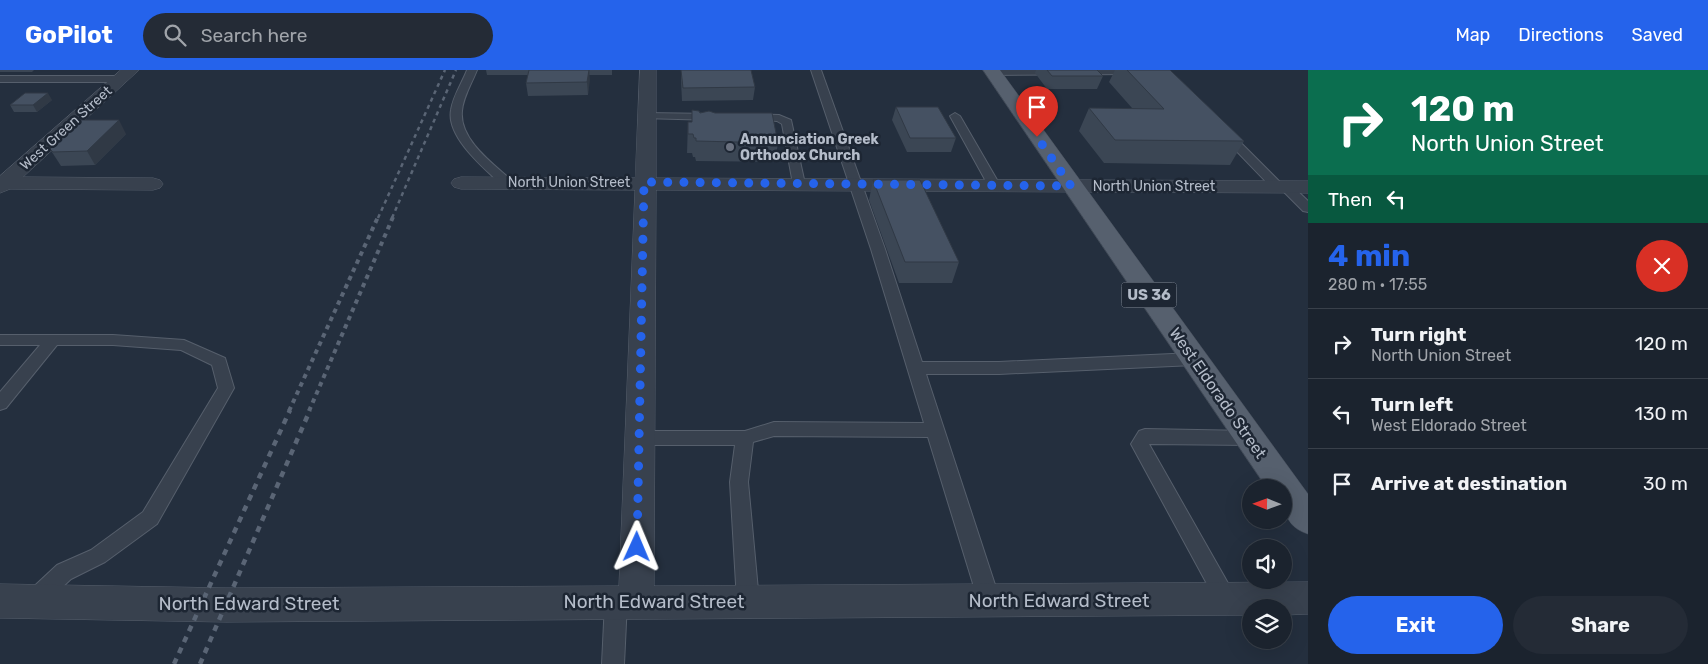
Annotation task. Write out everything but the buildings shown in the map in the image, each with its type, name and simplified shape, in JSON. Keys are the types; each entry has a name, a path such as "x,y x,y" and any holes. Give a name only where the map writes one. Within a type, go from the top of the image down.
{"main road":[{"name":"West Eldorado Street","path":"991,71 1308,520"}],"street":[{"path":"626,601 639,438 648,70"},
{"name":"West Green Street","path":"2,184 126,75"},
{"name":"North Union Street","path":"460,182 1308,187"},
{"path":"2,184 153,184"},
{"name":"North Edward Street","path":"16,601 226,605 1308,598"}],"lane":[{"path":"472,70 455,113 459,130 477,154 506,182"},
{"path":"816,70 878,249 989,600"},
{"path":"991,71 1146,71"},
{"path":"0,79 126,75"},
{"path":"646,116 722,117"},
{"path":"955,116 994,185"},
{"path":"741,117 779,118 787,122 800,184"},
{"path":"1218,126 1282,187 1308,208"},
{"path":"0,340 113,340 184,344 220,362 226,388 150,518 98,556 64,572 16,601"},
{"path":"0,404 53,340"},
{"path":"916,368 999,368 1194,359"},
{"path":"639,438 745,438 774,429 936,430"},
{"path":"1226,599 1140,444 1145,436 1250,438"},
{"path":"745,438 739,482 748,601"},
{"path":"613,664 626,601"}],"railway":[{"path":"378,218 445,70"},
{"path":"392,218 456,70"},
{"path":"289,411 378,217"},
{"path":"309,411 393,217"},
{"path":"174,664 290,410"},
{"path":"200,664 310,410"}],"place":[{"name":"Annunciation Greek Orthodox Church","path":"730,147"}],"route":[{"path":"637,547 644,182 1071,186 1037,137"}]}
